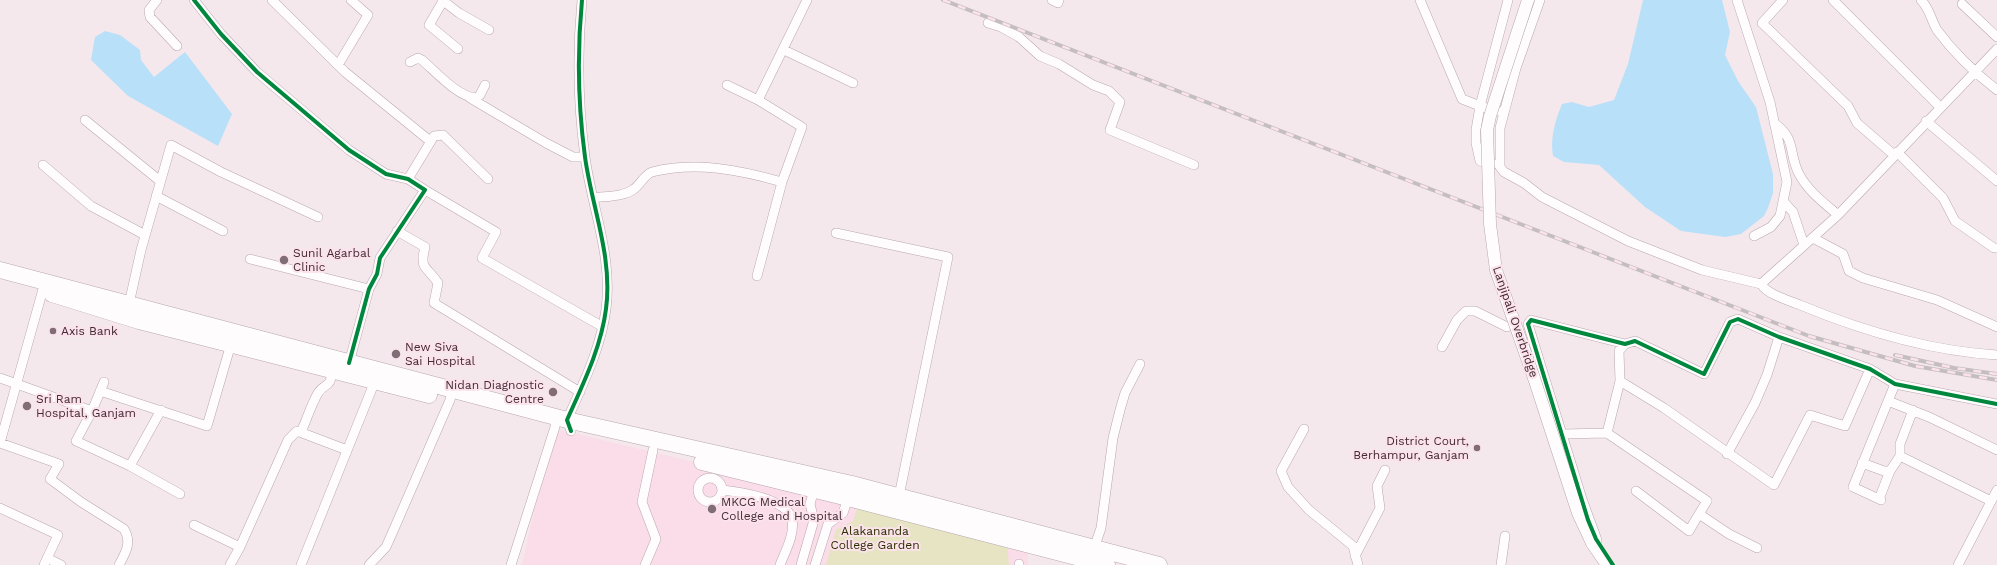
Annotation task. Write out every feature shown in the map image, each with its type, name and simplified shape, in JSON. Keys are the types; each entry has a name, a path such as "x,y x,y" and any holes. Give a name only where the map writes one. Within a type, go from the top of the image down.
{"highway":[{"path":"0,270 139,321 375,381 451,395"},
{"path":"0,280 43,286 129,304 348,363 451,395 653,450 816,483"},
{"path":"562,424 850,491 1016,534"},
{"path":"850,491 900,496 1091,558 1107,565"},
{"path":"1091,558 1159,565"}],"main road":[{"name":"Lanjipali Overbridge","path":"1528,0 1492,109 1487,130 1492,241 1499,278 1534,378 1578,513 1592,543 1607,565"}],"street":[{"path":"157,0 149,10 150,17 177,46"},
{"path":"194,0 221,34 256,72 349,150 386,174 408,179 496,232 482,258 603,328"},
{"path":"272,0 313,43 430,141"},
{"path":"338,65 368,15 351,0"},
{"path":"458,48 429,25 442,0 459,13 489,30"},
{"path":"511,565 562,424 580,392 592,361 603,328 608,292 608,265 585,157 579,92 578,38 582,0"},
{"path":"758,100 784,50 807,0"},
{"path":"1052,0 1058,3 1059,0"},
{"path":"1420,0 1462,99 1480,106 1506,113"},
{"path":"1500,166 1480,161 1476,143 1476,130 1480,106 1508,0"},
{"path":"1540,0 1516,68 1506,113 1500,128 1500,166 1504,172 1524,183 1542,197 1628,241 1702,270 1761,284 1764,289 1845,323 1884,335 1932,346 1996,354"},
{"path":"1737,0 1770,102 1787,182 1780,216 1771,227 1754,236"},
{"path":"1783,0 1762,23 1848,106 1857,123 1895,153 1943,198 1955,221 1994,248 1997,248"},
{"path":"1833,0 1940,107"},
{"path":"1921,0 1927,6 1936,29 1975,73 1997,90"},
{"path":"1962,4 1997,37"},
{"path":"988,23 1019,37 1040,56 1059,64 1093,85 1109,91 1120,102 1110,130 1194,165"},
{"path":"1761,284 1838,215 1895,153 1997,49"},
{"path":"784,50 853,83"},
{"path":"410,62 418,58 422,60 446,81 470,98 546,143 573,157 585,157"},
{"path":"470,98 476,98 480,95 485,85"},
{"path":"727,85 758,100 802,127 782,182 757,276"},
{"path":"85,120 160,181"},
{"path":"1926,121 1997,181"},
{"path":"1774,123 1787,134 1798,173 1807,187 1838,215"},
{"path":"408,179 430,141 434,136 443,135 488,179"},
{"path":"129,304 145,236 171,145 221,172 318,217"},
{"path":"43,165 91,206 145,236"},
{"path":"593,198 625,194 635,188 650,173 691,167 725,168 748,172 782,182"},
{"path":"348,363 369,289 377,274 380,258 396,231 425,190"},
{"path":"156,196 223,231"},
{"path":"1784,202 1793,212 1804,245"},
{"path":"396,231 425,247 422,260 426,270 434,276 438,282 434,303 580,392"},
{"path":"836,233 948,257 900,496"},
{"path":"1813,238 1843,254 1849,271 1863,278 1937,300 1997,327"},
{"path":"250,259 369,289"},
{"path":"43,286 0,443 59,464 50,479 81,502 124,529 128,536 129,545 119,565"},
{"path":"1442,346 1457,320 1466,311 1475,311 1507,327"},
{"path":"1613,565 1596,539 1588,520 1563,434 1528,324 1531,320 1625,344 1635,341 1704,374 1730,322 1738,320 1779,337 1870,369 1895,384 1997,404"},
{"path":"1727,454 1755,403 1767,375 1779,337"},
{"path":"180,494 130,466 76,441 92,411 102,387 207,426 231,344"},
{"path":"1607,433 1620,381 1619,351 1625,344"},
{"path":"1091,558 1101,528 1113,438 1120,410 1125,393 1140,364"},
{"path":"1620,381 1664,408 1727,454 1774,485 1810,415 1845,426 1870,369"},
{"path":"301,432 320,391 327,387 332,380 332,370"},
{"path":"0,378 92,411"},
{"path":"301,565 375,381"},
{"path":"1895,384 1853,487 1880,500 1890,470 1900,456 1900,444 1913,410"},
{"path":"369,565 386,547 451,395"},
{"path":"1888,401 1913,410 1997,450"},
{"path":"130,466 161,410"},
{"path":"1304,429 1281,471 1288,487 1308,510 1353,546 1356,560"},
{"path":"230,565 240,547 288,440 297,431 347,450"},
{"path":"1563,434 1607,433 1707,501 1689,531 1636,491"},
{"path":"645,565 656,538 642,502 653,450"},
{"path":"1900,456 1991,501"},
{"path":"1862,463 1884,471 1890,470"},
{"path":"1356,560 1380,508 1377,486 1385,470"},
{"path":"801,565 814,520 810,504 816,483"},
{"path":"722,490 753,496 780,504 789,511 792,521 792,530 780,565"},
{"path":"1958,565 1997,490"},
{"path":"815,565 828,524 843,513 850,491"},
{"path":"0,508 58,535 46,562 61,565"},
{"path":"1699,514 1728,534 1757,548"},
{"path":"194,525 240,547"},
{"path":"1501,565 1502,548 1505,536"}],"shaded area":[{"name":"MKCG Medical College and Hospital","path":"552,428 1028,542 1028,565 522,565"}],"green space":[{"name":"Alakananda College Garden","path":"858,506 1007,541 1009,565 826,565 836,530 853,521"}],"water":[{"path":"1643,0 1722,0 1730,32 1725,55 1738,81 1756,107 1773,174 1773,193 1764,216 1741,234 1725,237 1681,231 1645,207 1599,165 1564,162 1553,156 1552,143 1554,130 1562,104 1572,102 1589,107 1614,100 1628,64"},
{"path":"105,31 120,35 140,50 141,60 154,77 185,52 232,114 218,146 128,96 91,60 95,37"}],"railway":[{"path":"943,0 1809,336 1915,366 1997,380"},
{"path":"1895,355 1954,368 1997,374"}],"cycle path":[{"path":"194,0 221,34 257,72 349,150 386,174 408,179 425,190 380,258 377,274 369,289 349,363"},
{"path":"571,431 567,420 596,352 604,323 607,290 607,270 601,233 588,176 581,118 579,59 582,0"},
{"path":"1613,565 1596,539 1588,520 1528,324 1531,320 1625,344 1635,341 1704,374 1730,322 1738,319 1779,337 1870,369 1895,384 1997,404"}],"place":[{"name":"Sunil Agarbal Clinic","path":"284,260"},
{"name":"Axis Bank","path":"53,331"},
{"name":"New Siva Sai Hospital","path":"396,354"},
{"name":"Nidan Diagnostic Centre","path":"553,392"},
{"name":"Sri Ram Hospital, Ganjam","path":"27,406"},
{"name":"District Court, Berhampur, Ganjam","path":"1477,448"},
{"name":"MKCG Medical College and Hospital","path":"712,509"}]}
